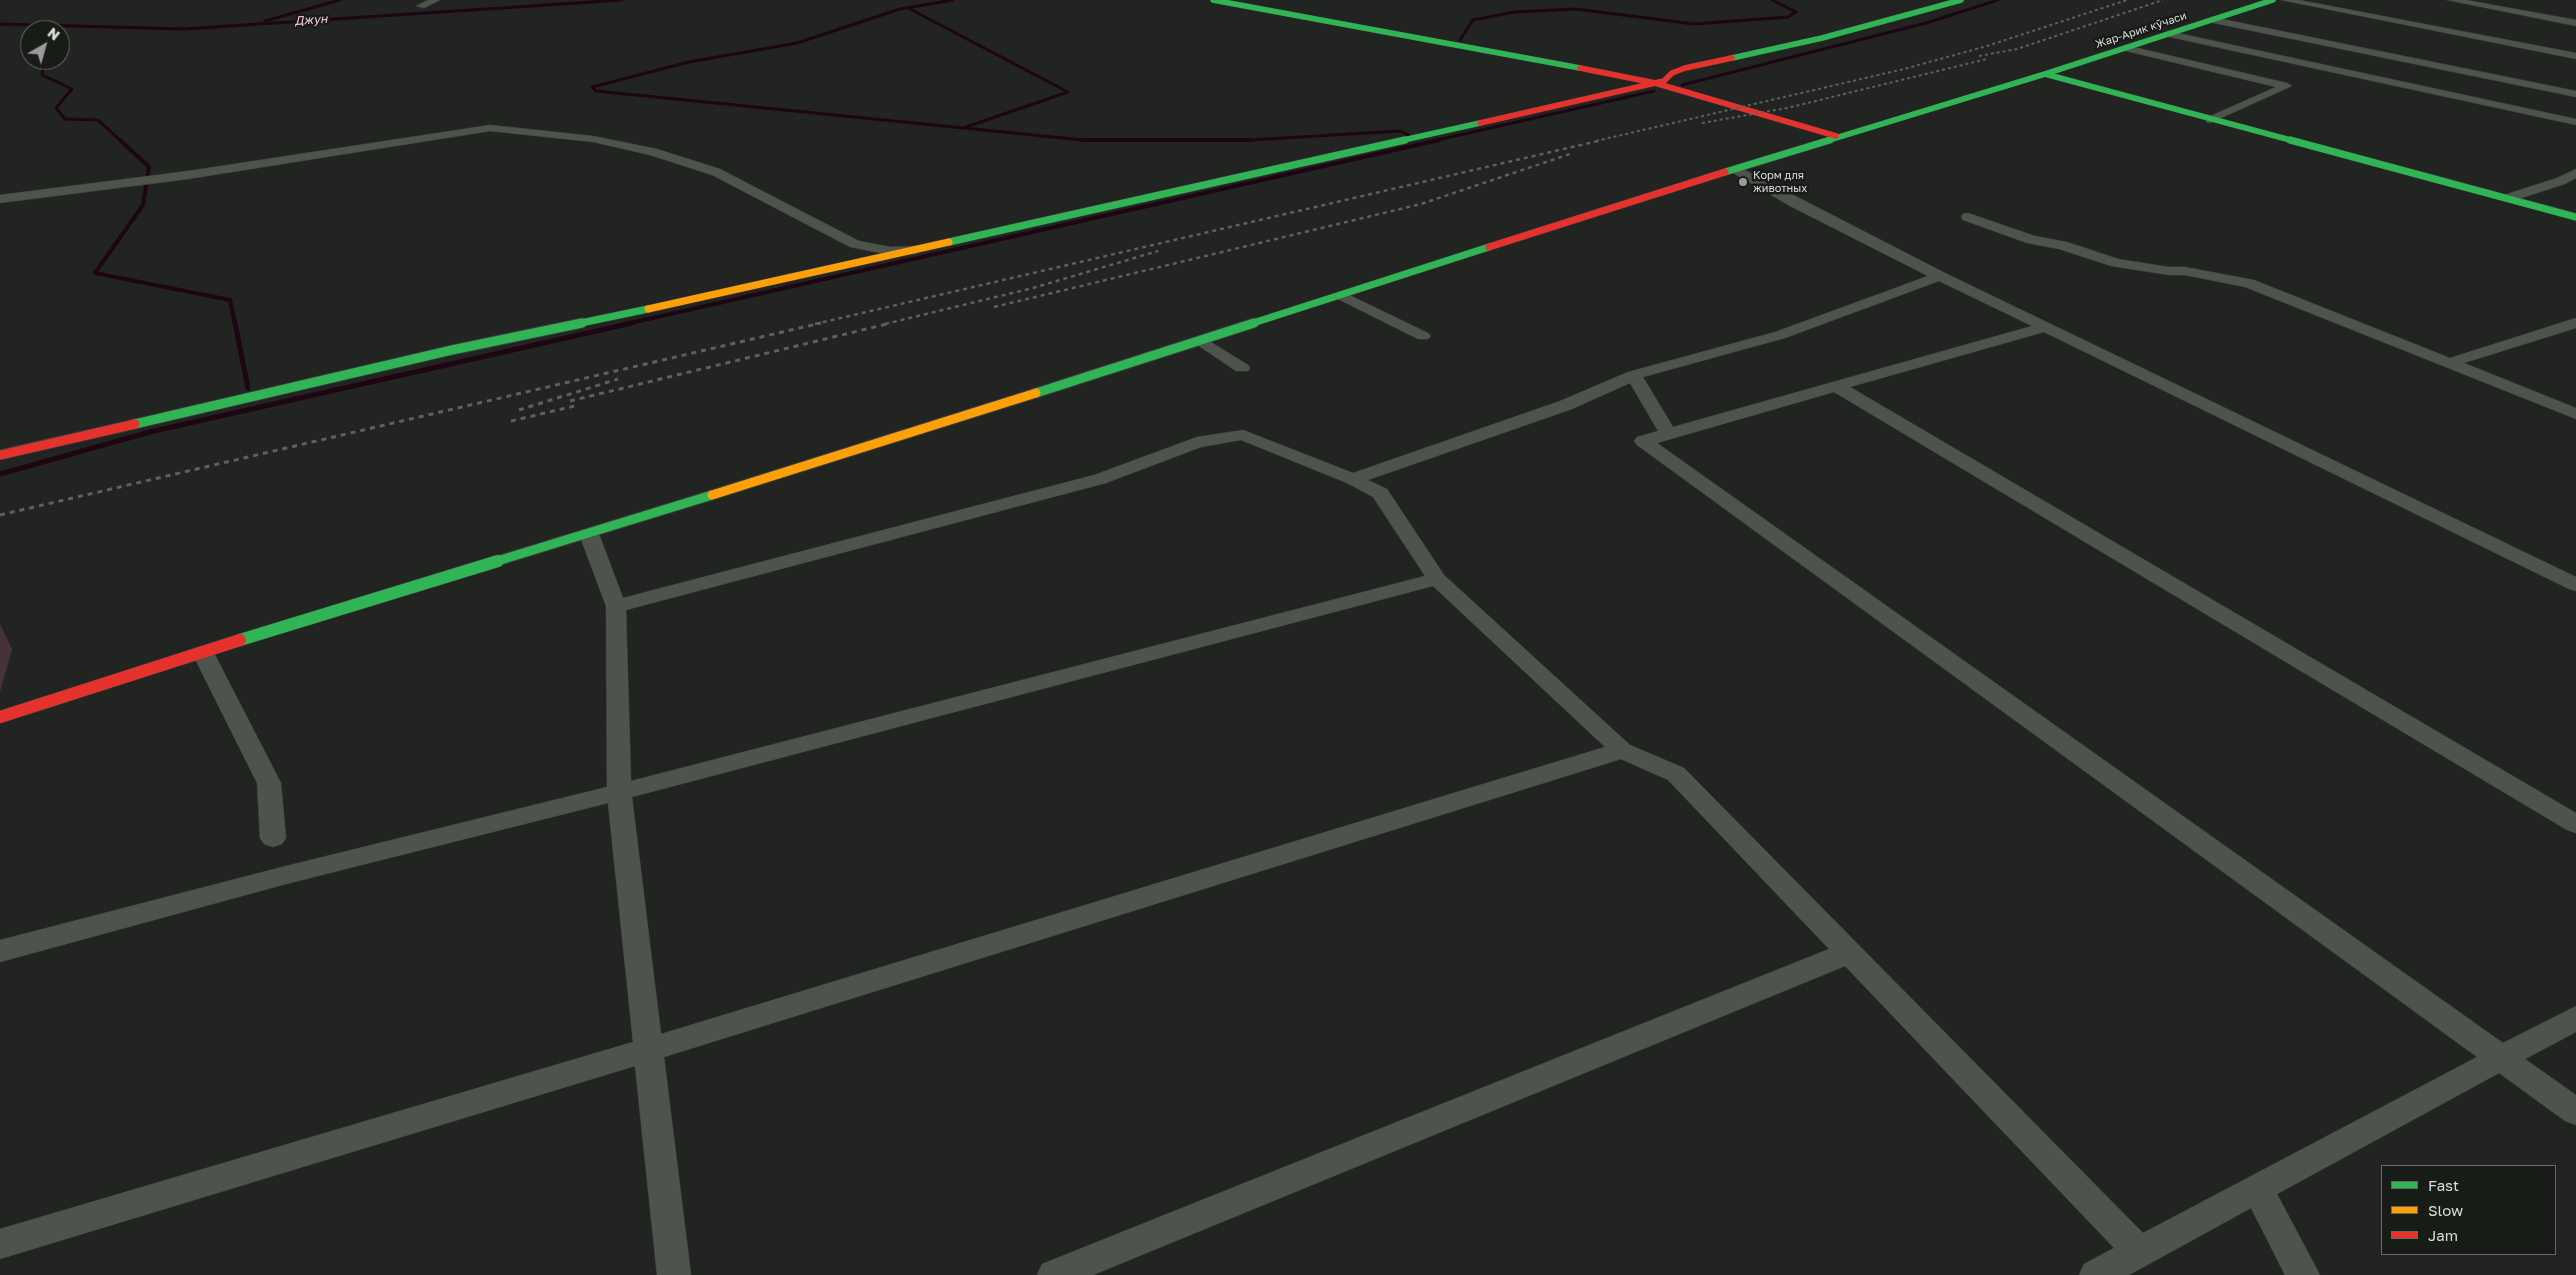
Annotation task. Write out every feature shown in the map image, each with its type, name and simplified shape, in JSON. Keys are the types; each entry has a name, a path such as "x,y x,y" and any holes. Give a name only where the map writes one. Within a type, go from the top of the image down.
{"main road":[{"path":"1213,0 1496,51 1655,83 1836,136"},
{"path":"0,455 443,352 635,311 663,308 1664,81 1672,73 1684,68 1822,38 1961,0"},
{"name":"Жар-Арик кўчаси","path":"0,717 1201,341 1737,170 1836,136 2045,74 2273,0"},
{"path":"2045,74 2210,120 2576,217"}],"street":[{"path":"421,6 436,0"},
{"path":"2285,0 2576,56"},
{"path":"2451,0 2576,22"},
{"path":"2212,20 2576,94"},
{"path":"2168,34 2576,122"},
{"path":"2125,48 2287,86 2210,120"},
{"path":"0,199 188,175 490,128 593,139 662,155 716,172 856,244 878,258"},
{"path":"1737,170 1795,203 1940,276 2576,585"},
{"path":"2509,198 2561,181 2576,174"},
{"path":"1968,217 2032,240 2062,245 2116,263 2169,271 2185,270 2249,282 2576,414"},
{"path":"856,244 891,251 916,250"},
{"path":"1353,480 1566,404 1634,375 1780,336 1940,276"},
{"path":"1343,296 1423,336"},
{"path":"2449,363 2576,323"},
{"path":"2046,327 1643,441 2576,1112"},
{"path":"1201,341 1242,368"},
{"path":"1634,375 1668,434"},
{"path":"1836,386 2576,824"},
{"path":"616,606 1100,479 1197,442 1243,435 1353,480 1380,493 1437,579 1622,750 1676,774 2140,1252"},
{"path":"589,534 616,606 619,792 674,1275"},
{"path":"0,951 286,875 619,792 1437,579"},
{"path":"203,653 268,783 273,838"},
{"path":"0,1244 648,1050 1622,750"},
{"path":"1054,1275 1849,953"},
{"path":"2096,1275 2576,1018"},
{"path":"2258,1189 2303,1275"}],"shaded area":[{"path":"0,624 12,649 0,692"}],"waterway":[{"path":"265,21 340,0"},
{"name":"Джун","path":"0,24 184,29 622,0"},
{"path":"953,0 900,9 797,43 689,62 592,87 596,91 1083,140"},
{"path":"1460,40 1473,20 1514,12 1576,9 1694,24 1788,17 1796,12 1772,0"},
{"path":"1682,85 1926,23 1998,0"},
{"path":"908,8 1068,92 966,127"},
{"path":"43,70 42,75 72,89 56,108 65,119 98,120 121,141"},
{"path":"1433,141 1654,91"},
{"path":"1250,140 1400,131 1415,138"},
{"path":"120,140 149,167 143,205 95,273 230,300 235,324"},
{"path":"1083,140 1250,140"},
{"path":"626,324 1439,140"},
{"path":"235,323 248,388"},
{"path":"0,474 150,432 632,323"}],"railway":[{"path":"1596,141 1904,69 1987,46 2127,0"},
{"path":"1979,56 2017,49 2163,0"},
{"path":"1702,123 1787,108 1987,59"},
{"path":"815,324 1602,140"},
{"path":"994,307 1421,204 1573,153"},
{"path":"885,324 1033,288 1158,251"},
{"path":"0,515 821,323"},
{"path":"570,401 891,323"},
{"path":"519,410 618,379"},
{"path":"511,421 579,405"}],"traffic: fast":[{"path":"1213,0 1580,68"},
{"path":"1732,58 1822,38 1961,0"},
{"path":"1725,172 2045,74 2273,0"},
{"path":"2045,74 2576,217"},
{"path":"949,242 1480,123"},
{"path":"1036,393 1489,247"},
{"path":"135,424 452,350 648,309"},
{"path":"240,640 712,495"}],"traffic: slow":[{"path":"648,309 949,242"},
{"path":"712,495 1036,393"}],"traffic: jam":[{"path":"1480,123 1664,81 1672,73 1685,68 1732,58"},
{"path":"1580,68 1655,83 1836,136"},
{"path":"1489,247 1725,172"},
{"path":"0,455 135,424"},
{"path":"0,717 240,640"}],"place":[{"name":"Корм для животных","path":"1743,182"}]}
